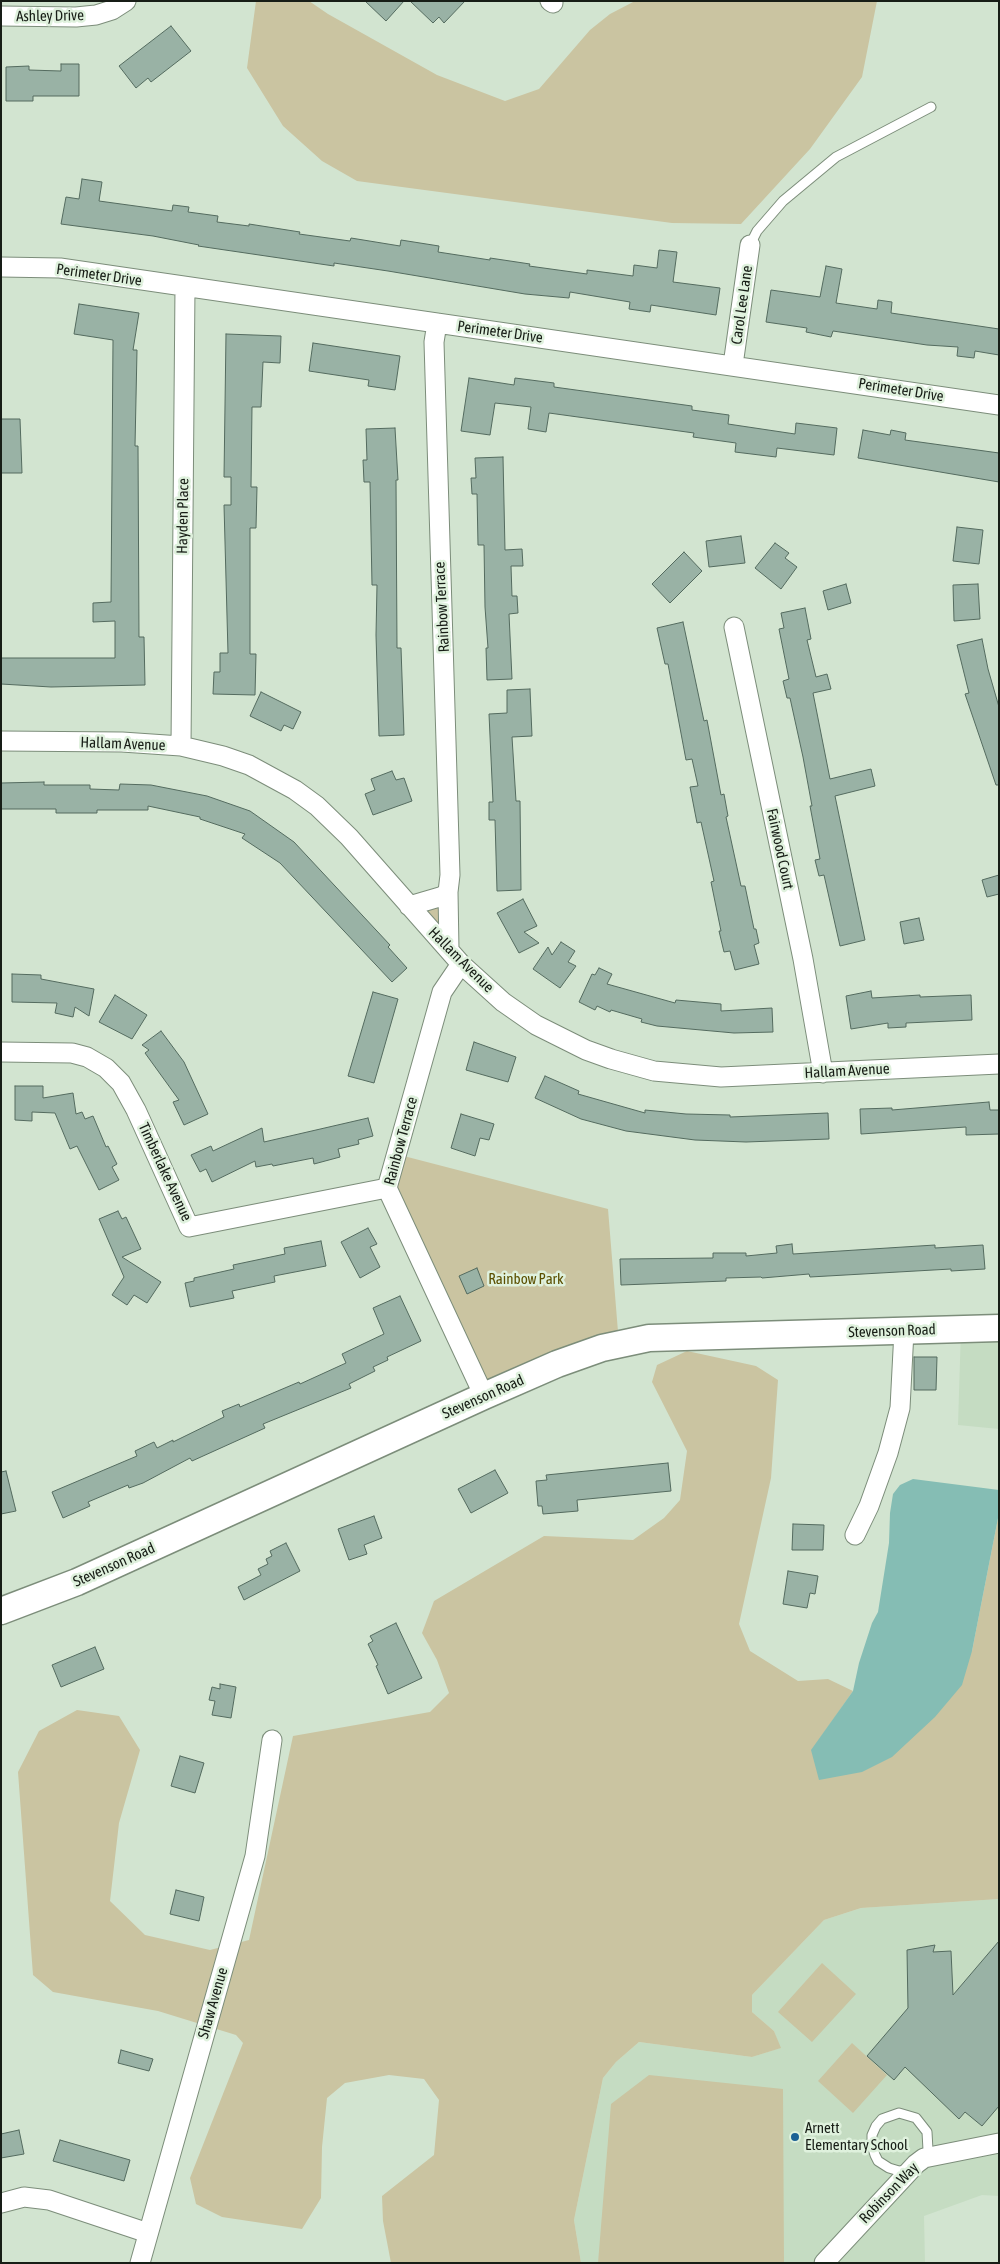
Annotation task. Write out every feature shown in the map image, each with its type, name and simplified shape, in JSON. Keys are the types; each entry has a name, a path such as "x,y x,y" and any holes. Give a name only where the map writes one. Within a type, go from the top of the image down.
{"main road":[{"name":"Stevenson Road","path":"1,1611 77,1582 484,1396 557,1364 593,1351 649,1338 999,1328"}],"street":[{"name":"Ashley Drive","path":"1,16 76,17 96,15 112,10 126,1"},
{"name":"Carol Lee Lane","path":"734,365 750,244"},
{"name":"Perimeter Drive","path":"1,267 60,268 999,405"},
{"name":"Hayden Place","path":"181,746 185,287"},
{"name":"Rainbow Terrace","path":"437,323 434,342 448,796 450,875 448,892 455,957 442,992 386,1188 484,1396"},
{"name":"Fairwood Court","path":"734,627 797,931 824,1073"},
{"name":"Hallam Avenue","path":"1,740 122,742 181,746 249,764 295,790 317,806 349,837 455,957 503,1002 536,1024 586,1050 636,1067 672,1073 721,1077 999,1064"},
{"path":"409,906 443,896 448,892"},
{"name":"Timberlake Avenue","path":"1,1052 72,1053 87,1057 106,1068 121,1083 136,1110 190,1227 386,1188"},
{"path":"855,1535 869,1506 888,1453 900,1408 904,1331"},
{"name":"Shaw Avenue","path":"140,2263 255,1856 272,1740"},
{"name":"Robinson Way","path":"824,2263 908,2170 924,2158 999,2143"},
{"path":"1,2203 24,2197 49,2200 148,2233"}],"lane":[{"path":"750,244 758,231 783,201 836,156 931,107"},
{"path":"908,2170 899,2171 889,2168 878,2161 874,2155 872,2135 882,2119 899,2113 916,2118 923,2124 929,2140 924,2158"}],"shaded area":[{"path":"999,1328 999,1429 958,1425 961,1329"},
{"name":"Arnett Elementary School","path":"999,1899 999,2196 982,2195 924,2216 925,2263 581,2263 574,2220 603,2078 616,2062 639,2042 752,2057 780,2048 774,2031 752,2012 752,1995 824,1920 861,1908"}],"green space":[{"path":"256,1 309,1 328,14 437,75 505,101 539,89 590,30 610,14 635,1 877,1 862,77 810,149 741,224 672,223 357,181 322,161 283,126 247,68"},
{"path":"439,903 439,922 438,924 425,909"},
{"name":"Rainbow Park","path":"396,1154 608,1209 619,1344 484,1396 387,1188"},
{"path":"687,1351 756,1366 778,1380 771,1478 739,1624 750,1651 798,1681 828,1679 853,1691 812,1750 972,1651 999,1513 999,1899 861,1908 824,1920 752,1995 752,2012 774,2031 781,2048 752,2057 639,2042 616,2062 603,2078 574,2220 581,2263 391,2263 383,2221 382,2196 434,2155 439,2100 424,2079 389,2075 345,2083 327,2098 322,2147 321,2198 302,2229 222,2217 196,2204 190,2178 243,2043 236,2035 158,2011 53,1992 33,1975 18,1772 39,1731 77,1710 119,1716 140,1750 119,1823 110,1901 145,1935 210,1950 249,1940 293,1736 430,1712 449,1693 437,1660 422,1633 434,1601 544,1536 633,1540 664,1518 680,1500 687,1451 652,1382 657,1365"},
{"path":"822,1963 856,1994 812,2042 778,2012"},
{"path":"852,2043 887,2075 853,2113 818,2081"},
{"path":"649,2075 783,2089 784,2263 598,2263 611,2104"}],"water":[{"path":"913,1479 999,1490 999,1513 972,1651 962,1685 935,1717 892,1757 862,1772 819,1780 811,1750 853,1691 859,1663 872,1623 878,1612 889,1543 893,1494 900,1485"}],"building":[{"path":"365,1 404,1 386,21"},
{"path":"410,1 465,1 444,23 439,17 433,23"},
{"path":"171,26 191,51 151,82 148,78 136,88 119,66"},
{"path":"61,64 79,64 79,96 33,96 33,101 6,101 6,67 29,66 29,70 61,71"},
{"path":"82,179 102,182 99,201 172,211 173,205 189,207 188,212 218,216 217,222 249,226 249,224 300,232 299,234 350,241 351,238 400,246 401,240 439,246 438,252 490,260 490,258 530,264 529,266 587,274 587,270 633,276 634,265 657,268 659,250 677,252 673,282 720,288 716,315 651,305 650,312 629,309 630,302 570,292 569,298 525,294 388,271 334,263 334,266 198,246 153,236 61,224 66,197 79,199"},
{"path":"826,266 842,269 836,303 877,309 878,300 892,302 891,313 999,329 999,355 975,351 974,358 957,356 958,347 927,345 833,331 831,337 806,332 807,328 766,322 771,290 820,297"},
{"path":"79,304 139,313 133,350 137,350 135,446 138,446 139,637 144,637 145,685 51,687 1,684 1,658 115,658 115,621 93,622 93,603 111,602 113,340 74,334"},
{"path":"226,334 281,336 280,363 263,362 261,407 252,407 251,487 257,487 256,528 250,528 250,654 256,654 255,695 213,694 214,672 220,672 220,653 228,653 224,505 231,505 231,477 224,477"},
{"path":"313,343 400,356 395,390 368,386 369,380 309,371"},
{"path":"469,378 514,385 515,378 554,383 554,387 692,406 692,410 729,415 728,424 795,434 796,423 837,428 834,455 777,448 776,457 735,452 736,443 693,437 694,433 549,413 546,432 528,429 531,407 495,403 490,435 461,431"},
{"path":"1,419 20,419 22,473 1,473"},
{"path":"395,428 398,480 396,480 397,648 401,648 404,735 379,736 376,635 377,585 372,585 370,482 364,482 363,460 367,460 366,429"},
{"path":"863,430 890,435 891,430 906,433 905,440 999,453 999,482 858,458"},
{"path":"503,457 505,550 522,549 523,566 511,566 512,596 517,596 518,613 509,614 512,679 487,680 486,648 488,648 484,545 478,545 477,494 472,494 471,478 476,478 475,458"},
{"path":"957,527 983,530 979,564 953,561"},
{"path":"741,536 745,563 709,567 706,541"},
{"path":"775,543 789,553 785,558 797,567 781,589 755,568"},
{"path":"684,552 702,571 670,603 652,584"},
{"path":"846,584 851,603 828,610 823,591"},
{"path":"978,584 980,619 954,621 953,585"},
{"path":"805,608 811,639 807,640 816,677 827,674 831,689 813,693 830,779 871,769 875,786 835,796 865,940 840,946 824,875 819,876 815,860 820,859 810,806 812,806 790,698 787,698 783,681 789,679 779,629 784,628 781,613"},
{"path":"683,622 704,721 707,720 721,795 724,794 728,816 726,817 741,886 745,886 754,929 756,929 759,943 754,945 759,964 735,970 730,951 724,952 719,931 721,931 711,882 714,881 701,822 697,823 690,787 698,786 692,759 686,760 668,664 665,664 657,628"},
{"path":"982,639 999,707 999,785 996,785 965,694 969,693 957,645"},
{"path":"530,689 532,736 512,737 516,801 520,801 521,890 497,891 495,820 489,820 489,802 493,802 489,714 507,713 507,690"},
{"path":"261,692 301,712 293,729 284,725 281,731 250,716"},
{"path":"392,771 396,780 404,778 412,801 373,815 365,794 375,790 371,779"},
{"path":"44,782 44,785 90,785 90,789 119,790 120,784 151,785 207,796 250,811 294,842 390,945 388,947 407,968 392,982 280,863 242,838 245,834 200,819 200,817 148,806 148,810 97,810 97,813 56,813 56,809 1,809 1,783"},
{"path":"999,875 999,894 987,897 982,880"},
{"path":"523,899 537,926 524,932 539,943 519,953 497,913"},
{"path":"919,918 924,940 904,944 900,922"},
{"path":"561,942 575,951 568,962 576,966 560,988 533,969 548,947 552,955"},
{"path":"599,968 612,974 607,984 675,1003 676,1000 721,1004 721,1011 772,1008 773,1032 734,1033 657,1026 641,1022 642,1019 611,1010 610,1012 597,1006 595,1010 579,1002 592,974 595,975"},
{"path":"12,974 41,975 41,979 94,989 89,1016 75,1007 73,1017 55,1013 57,1003 12,1002"},
{"path":"871,991 872,998 920,995 920,997 971,995 972,1020 906,1023 906,1027 888,1028 888,1023 851,1029 846,996"},
{"path":"373,992 398,999 374,1083 348,1076"},
{"path":"115,995 147,1015 132,1039 99,1022"},
{"path":"161,1031 184,1062 208,1114 184,1125 173,1102 179,1100 145,1053 149,1050 142,1045"},
{"path":"474,1042 516,1057 508,1082 466,1070"},
{"path":"545,1076 579,1091 578,1094 645,1113 645,1110 686,1114 730,1115 730,1117 828,1113 829,1139 746,1142 695,1140 626,1131 581,1119 535,1098"},
{"path":"15,1086 43,1086 43,1098 73,1093 76,1114 82,1112 85,1119 93,1116 106,1147 108,1146 117,1164 112,1167 119,1180 99,1190 77,1146 70,1149 55,1113 32,1112 32,1121 15,1120"},
{"path":"989,1102 990,1110 999,1110 999,1134 966,1135 966,1127 861,1134 860,1109 892,1108 892,1110"},
{"path":"461,1114 494,1124 489,1140 480,1138 475,1156 451,1148"},
{"path":"368,1118 373,1136 358,1140 359,1144 338,1149 340,1157 314,1164 313,1158 273,1166 272,1164 256,1167 255,1161 212,1182 206,1169 200,1172 191,1155 211,1146 213,1151 262,1128 264,1142"},
{"path":"118,1211 122,1219 126,1217 141,1249 122,1257 161,1282 147,1303 134,1295 127,1305 112,1295 124,1277 99,1219"},
{"path":"368,1228 377,1244 370,1247 380,1267 360,1278 341,1242"},
{"path":"321,1241 326,1266 274,1276 275,1282 232,1291 234,1298 190,1307 185,1283 194,1281 194,1278 234,1269 233,1265 285,1254 284,1248"},
{"path":"792,1244 793,1254 935,1245 935,1248 983,1245 985,1269 951,1271 951,1269 810,1277 809,1274 762,1278 726,1278 726,1281 621,1285 620,1259 713,1258 713,1253 746,1253 746,1256 777,1253 776,1246"},
{"path":"477,1268 484,1286 467,1294 459,1276"},
{"path":"400,1296 421,1341 387,1357 388,1360 373,1367 375,1371 349,1384 351,1388 263,1424 265,1428 192,1461 190,1458 143,1483 129,1488 128,1485 88,1502 90,1506 63,1518 52,1492 137,1456 135,1451 154,1442 157,1448 173,1440 173,1442 224,1417 222,1411 239,1404 240,1407 299,1382 300,1384 346,1363 342,1354 384,1334 373,1308"},
{"path":"914,1357 937,1357 936,1390 914,1390"},
{"path":"668,1463 671,1491 577,1500 578,1511 543,1514 542,1506 538,1506 536,1481 547,1480 546,1475"},
{"path":"495,1470 508,1493 471,1513 458,1489"},
{"path":"6,1471 16,1511 1,1514 1,1472"},
{"path":"374,1516 382,1538 364,1545 367,1554 349,1560 338,1529"},
{"path":"793,1524 824,1525 823,1550 792,1550"},
{"path":"286,1543 300,1571 244,1600 238,1587 261,1575 258,1569 268,1564 266,1559 272,1556 270,1551"},
{"path":"788,1571 818,1576 815,1594 810,1593 807,1608 783,1604"},
{"path":"396,1623 422,1678 388,1694 368,1644 373,1641 370,1636"},
{"path":"95,1647 104,1669 61,1687 52,1665"},
{"path":"220,1684 236,1687 231,1718 212,1715 215,1701 209,1700 212,1687 220,1689"},
{"path":"180,1756 204,1763 195,1793 171,1786"},
{"path":"176,1890 204,1897 199,1921 170,1914"},
{"name":"Arnett Elementary School","path":"999,1941 999,2106 982,2126 965,2112 959,2119 905,2067 894,2080 867,2056 908,2008 907,1950 935,1945 933,1952 951,1951 953,1995"},
{"path":"121,2050 153,2059 149,2071 118,2063"},
{"path":"19,2130 24,2154 1,2158 1,2134"},
{"path":"60,2140 130,2160 124,2181 53,2161"}],"place":[{"name":"Arnett Elementary School","path":"795,2137"}]}
